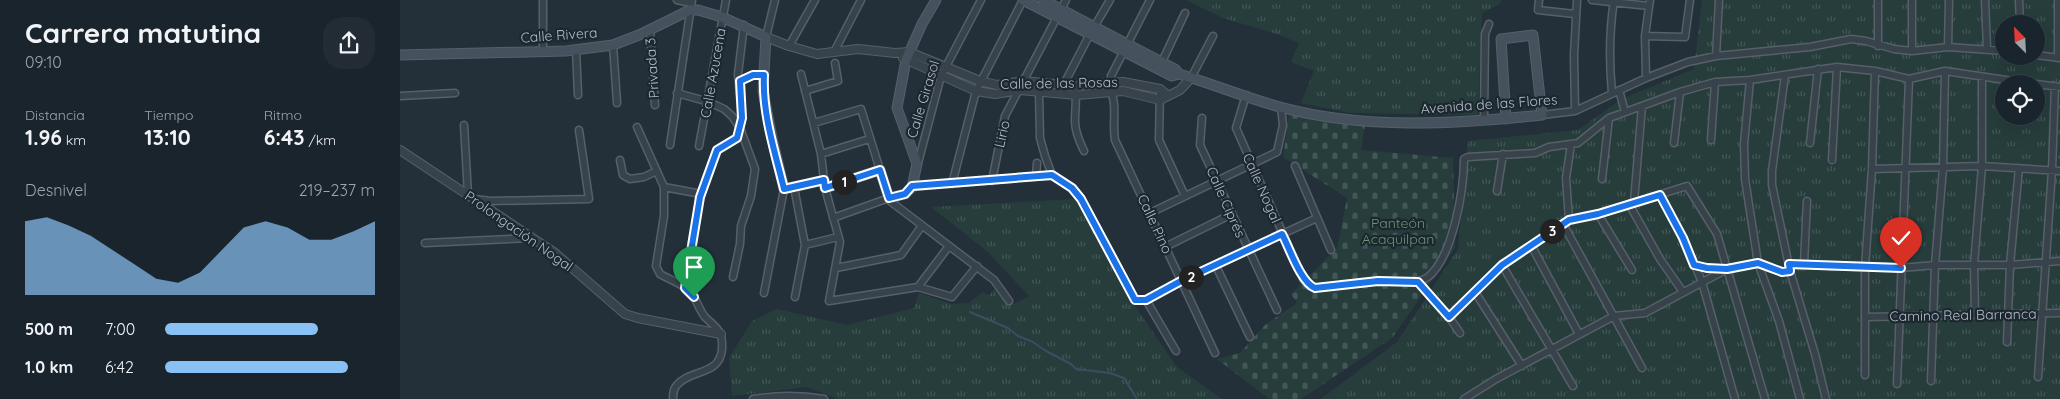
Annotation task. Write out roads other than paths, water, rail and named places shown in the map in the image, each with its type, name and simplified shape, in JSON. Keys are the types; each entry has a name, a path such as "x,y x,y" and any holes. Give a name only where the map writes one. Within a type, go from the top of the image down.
{"main road":[{"path":"917,164 897,108 907,56 936,0"},
{"name":"Avenida de las Flores","path":"1023,0 1058,14 1160,66 1175,69 1179,74 1281,107 1352,120 1426,122 1506,119 1542,115"},
{"name":"Avenida de las Flores","path":"1043,0 1058,14"},
{"path":"691,4 698,10 744,25 766,37 763,90 784,189 824,184 880,170 889,198 905,194 912,186"},
{"name":"Calle Rivera","path":"400,54 543,52 612,45 650,30 691,4"},
{"path":"1506,119 1501,39 1533,35 1542,115"},
{"name":"Calle Girasol","path":"912,186 917,164"}],"street":[{"path":"670,144 691,4 678,0"},
{"name":"Calle Azucena","path":"699,146 709,102 726,0"},
{"path":"766,37 775,0"},
{"path":"789,46 815,0"},
{"path":"834,52 861,0"},
{"name":"Calle Girasol","path":"917,164 941,76 981,0"},
{"path":"952,184 976,91 1023,0"},
{"name":"Lirio","path":"992,181 1006,116 1066,0"},
{"path":"1064,84 1110,0"},
{"path":"1110,82 1111,76 1150,0"},
{"path":"1540,0 1538,10 1576,14"},
{"path":"1575,111 1577,0"},
{"path":"1592,0 1650,3 1645,36 1646,78"},
{"path":"1645,36 1685,37 1690,0"},
{"path":"1716,56 1718,0"},
{"path":"1878,0 1878,46"},
{"path":"1912,0 1912,51"},
{"path":"1948,47 1949,0"},
{"path":"1985,0 1986,48"},
{"path":"2019,0 2020,15"},
{"path":"2045,56 2059,58 2058,0"},
{"path":"543,1 543,52"},
{"path":"1612,93 1609,60 1614,1"},
{"path":"1160,66 1186,13"},
{"path":"1484,120 1486,34 1489,24"},
{"name":"Calle Azucena","path":"740,128 740,81 738,74 744,25"},
{"name":"Privada 3","path":"650,30 655,106"},
{"path":"1160,100 1180,90 1192,78 1213,36"},
{"name":"Calle de las Rosas","path":"766,37 818,54 858,49 895,53 945,67 980,81 997,85 1023,81 1075,86 1123,82 1160,89 1167,95"},
{"name":"Avenida de las Flores","path":"1542,115 1575,111 1646,78 1688,62 1716,56 1810,47 1851,39 1866,41 1878,46 1912,51 1948,47 1995,50"},
{"path":"612,45 617,103"},
{"path":"576,50 578,95"},
{"name":"Calle de las Rosas","path":"907,56 941,76 976,91 995,94 1020,90 1077,95 1123,91 1160,100"},
{"path":"806,91 838,81 835,63"},
{"path":"1832,160 1837,67"},
{"path":"1460,333 1449,317 1418,282 1429,276 1445,252 1459,210 1464,159 1468,157 1535,153 1549,148 1578,143 1609,118 1680,92 1715,82 1750,80 1837,67 1875,70 1909,79 1946,72 1995,80"},
{"path":"1810,143 1818,69"},
{"path":"1865,375 1865,266 1872,169 1875,70"},
{"path":"1931,380 1935,264 1943,168 1946,72"},
{"path":"801,74 821,154 824,184 840,242 829,301 918,286 952,296 977,266"},
{"path":"740,81 753,75 764,75"},
{"path":"1785,75 1772,171 1772,185 1790,271 1815,354 1826,399"},
{"path":"1975,314 1974,265 1982,166 1982,78"},
{"path":"1897,384 1907,168 1909,79"},
{"path":"1750,80 1744,144 1744,170 1758,263 1778,321 1800,399"},
{"name":"Calle Pino","path":"1110,82 1115,140 1215,353"},
{"path":"1711,140 1715,82"},
{"path":"2038,377 2058,87 2045,85"},
{"path":"1075,86 1077,95 1075,122 1077,136 1084,151"},
{"path":"1160,89 1159,140 1185,196"},
{"path":"1619,90 1625,112"},
{"path":"1039,92 1040,138 1052,175"},
{"path":"1674,143 1680,92"},
{"path":"400,96 455,93"},
{"path":"677,93 709,102 724,109 740,128 755,169 751,196 741,226 740,244 733,277"},
{"name":"Calle Nogal","path":"1246,95 1236,128 1282,234 1309,286 1315,288 1378,281 1418,282"},
{"path":"1642,106 1632,203 1660,258 1683,292"},
{"path":"1150,213 1277,152 1283,124 1281,107"},
{"path":"814,123 860,109 880,170"},
{"name":"Calle Ciprés","path":"1202,118 1200,145 1277,310"},
{"path":"1602,179 1609,118"},
{"path":"464,125 471,197 491,201 589,199 579,130"},
{"path":"637,127 664,187 664,216 656,266 660,274 677,281 694,297 706,318 714,323 721,334 722,351 718,362 713,367 684,379 677,384 673,399"},
{"path":"685,288 700,197 717,150 737,138 740,128"},
{"path":"821,154 870,139"},
{"path":"1571,144 1566,178 1566,222 1642,368"},
{"name":"Prolongación Nogal","path":"400,150 555,253 625,314 721,334"},
{"path":"1497,191 1503,154"},
{"path":"620,160 625,178 637,179 657,171"},
{"path":"1036,162 1036,176"},
{"path":"1295,166 1331,250"},
{"path":"1872,169 1982,166 2060,171"},
{"path":"2007,342 2010,265 2019,168"},
{"path":"912,186 1052,175 1072,188 1081,199 1135,300 1146,300 1181,281 1317,218"},
{"path":"1449,317 1502,265 1566,222 1598,214 1684,186 1689,188 1717,234 1765,399"},
{"path":"664,187 696,193 700,197"},
{"path":"794,187 806,244 795,297"},
{"path":"764,293 784,189"},
{"path":"1660,195 1683,238 1702,282 1734,399"},
{"path":"833,218 889,198 890,201 922,227 994,280 1008,301"},
{"path":"1804,263 1807,201"},
{"path":"1165,247 1232,214"},
{"path":"1598,214 1632,270"},
{"path":"836,268 901,255 922,227"},
{"path":"806,244 838,237"},
{"path":"425,243 530,238"},
{"path":"1531,245 1579,334"},
{"path":"918,286 949,246"},
{"path":"1789,264 1804,263 1831,266 1901,268 1935,264 2010,265 2060,261"},
{"path":"1694,265 1727,269 1758,263 1782,272 1790,271"},
{"path":"1502,265 1573,386"},
{"path":"1216,266 1250,337"},
{"path":"1464,399 1496,379 1614,316 1644,312 1727,269"},
{"path":"1475,292 1522,366"},
{"path":"1146,300 1176,351"},
{"name":"Camino Real Barranca","path":"1866,317 1934,314 2060,313"},
{"path":"753,399 782,395 824,399"}],"waterway":[{"path":"970,312 1008,328 1018,336 1033,342 1071,364 1076,369 1110,373 1124,378 1137,399"}],"park label":[{"name":"Panteón Acaquilpan","path":"1398,232"}]}
